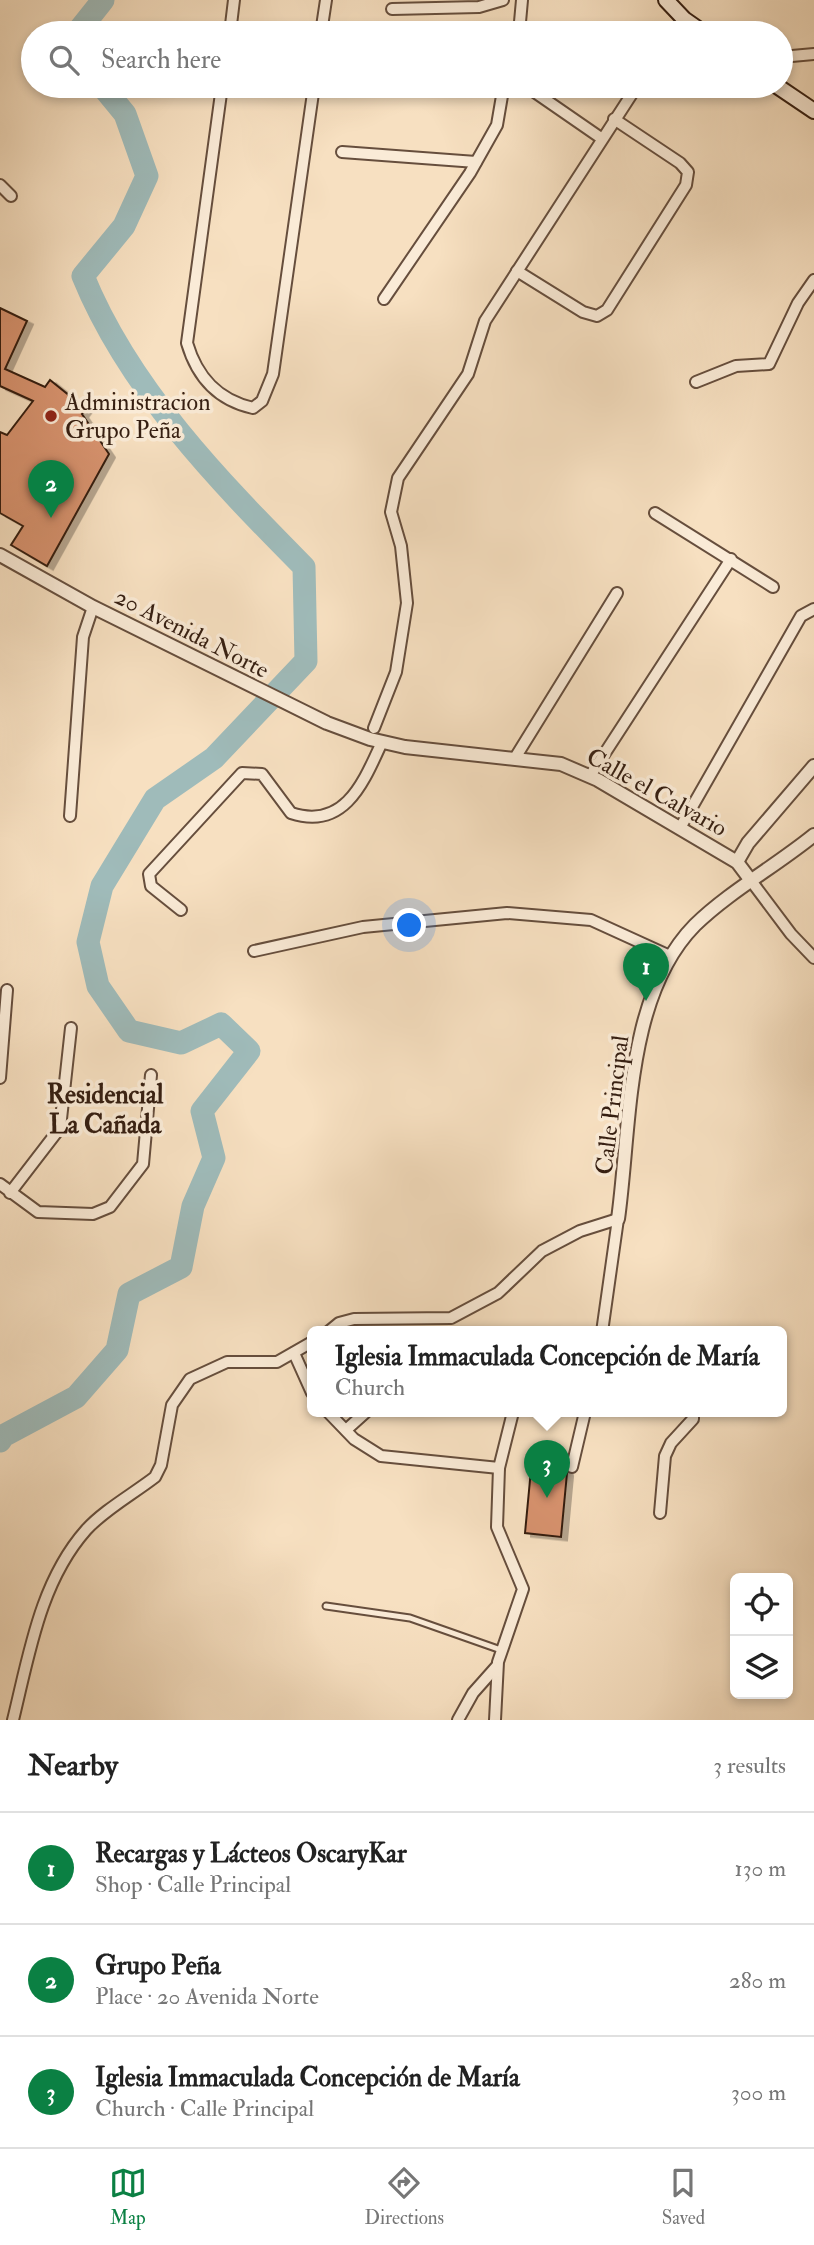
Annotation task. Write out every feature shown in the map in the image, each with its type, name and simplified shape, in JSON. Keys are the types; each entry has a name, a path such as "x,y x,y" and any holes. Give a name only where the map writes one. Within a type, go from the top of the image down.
{"main road":[{"path":"666,0 687,21"},
{"path":"793,97 814,111"}],"street":[{"path":"231,21 234,0"},
{"path":"323,21 326,0"},
{"path":"392,9 479,7 503,0"},
{"path":"520,21 522,0"},
{"path":"793,56 814,54"},
{"path":"220,98 187,343 193,363 203,380 239,405 253,408 262,401 273,374 312,98"},
{"path":"384,299 476,162 497,125 502,98"},
{"path":"544,98 601,138"},
{"path":"181,910 151,886 149,874 242,773 262,774 291,813 322,815 338,810 354,797 396,672 407,603 401,546 391,512 398,478 468,374 485,321 629,98"},
{"path":"517,271 583,312 597,316 607,310 686,185 688,172 680,163 614,119"},
{"path":"342,152 476,162"},
{"path":"0,185 11,196"},
{"path":"696,382 736,366 769,365 798,303 814,280"},
{"path":"655,513 774,587"},
{"name":"20 Avenida Norte","path":"0,555 93,607 244,684 289,705 375,736"},
{"path":"590,776 731,559"},
{"path":"515,758 617,593"},
{"path":"70,816 82,646 93,607"},
{"path":"680,828 801,616 814,608"},
{"name":"Calle el Calvario","path":"375,736 561,764 590,776 737,862 752,882"},
{"path":"737,862 748,843 814,766"},
{"path":"814,835 752,882 791,934 814,958"},
{"name":"Calle Principal","path":"603,1326 644,1019 670,956 702,919 752,882"},
{"path":"254,951 363,927 507,913 591,920 670,956"},
{"path":"0,1078 7,990"},
{"path":"10,1193 60,1128 71,1028"},
{"path":"0,1184 38,1212 93,1214 110,1207 144,1164 151,1075"},
{"path":"335,1326 354,1319 452,1318 498,1293 542,1251 580,1231 618,1219"},
{"path":"13,1720 42,1606 52,1585 87,1528 155,1477 161,1465 172,1405 190,1379 227,1362 268,1364 307,1345"},
{"path":"294,1353 307,1380"},
{"path":"333,1417 354,1439 381,1456 499,1468"},
{"path":"346,1430 360,1417"},
{"path":"495,1720 497,1666 523,1589 520,1576 498,1533 499,1468 512,1417"},
{"path":"572,1466 584,1417"},
{"path":"660,1513 665,1456 671,1443 693,1417"},
{"path":"458,1720 474,1693 497,1666"}],"lane":[{"path":"326,1606 410,1618 501,1650"}],"building":[{"path":"0,308 27,321 5,369 45,387 50,380 86,409 82,414 109,454 47,566 11,545 23,526 0,513 0,432 7,435 33,401 0,386"},
{"path":"532,1459 565,1462 567,1473 561,1537 525,1533"}],"waterway":[{"path":"86,21 103,0"},
{"path":"0,1441 3,1436 76,1397 117,1350 129,1294 181,1267 193,1206 214,1158 202,1111 249,1051 221,1024 181,1043 129,1031 98,986 88,942 102,886 155,799 214,758 306,661 304,567 240,501 179,432 125,357 83,276 124,226 147,176 125,114 112,98"}],"place":[{"name":"Administracion Grupo Peña","path":"51,416"},
{"name":"Grupo Peña","path":"51,518"},
{"name":"Recargas y Lácteos OscaryKar","path":"646,1001"},
{"name":"Iglesia Immaculada Concepción de María","path":"547,1498"}],"district":[{"name":"Residencial La Cañada","path":"105,1109"}]}
